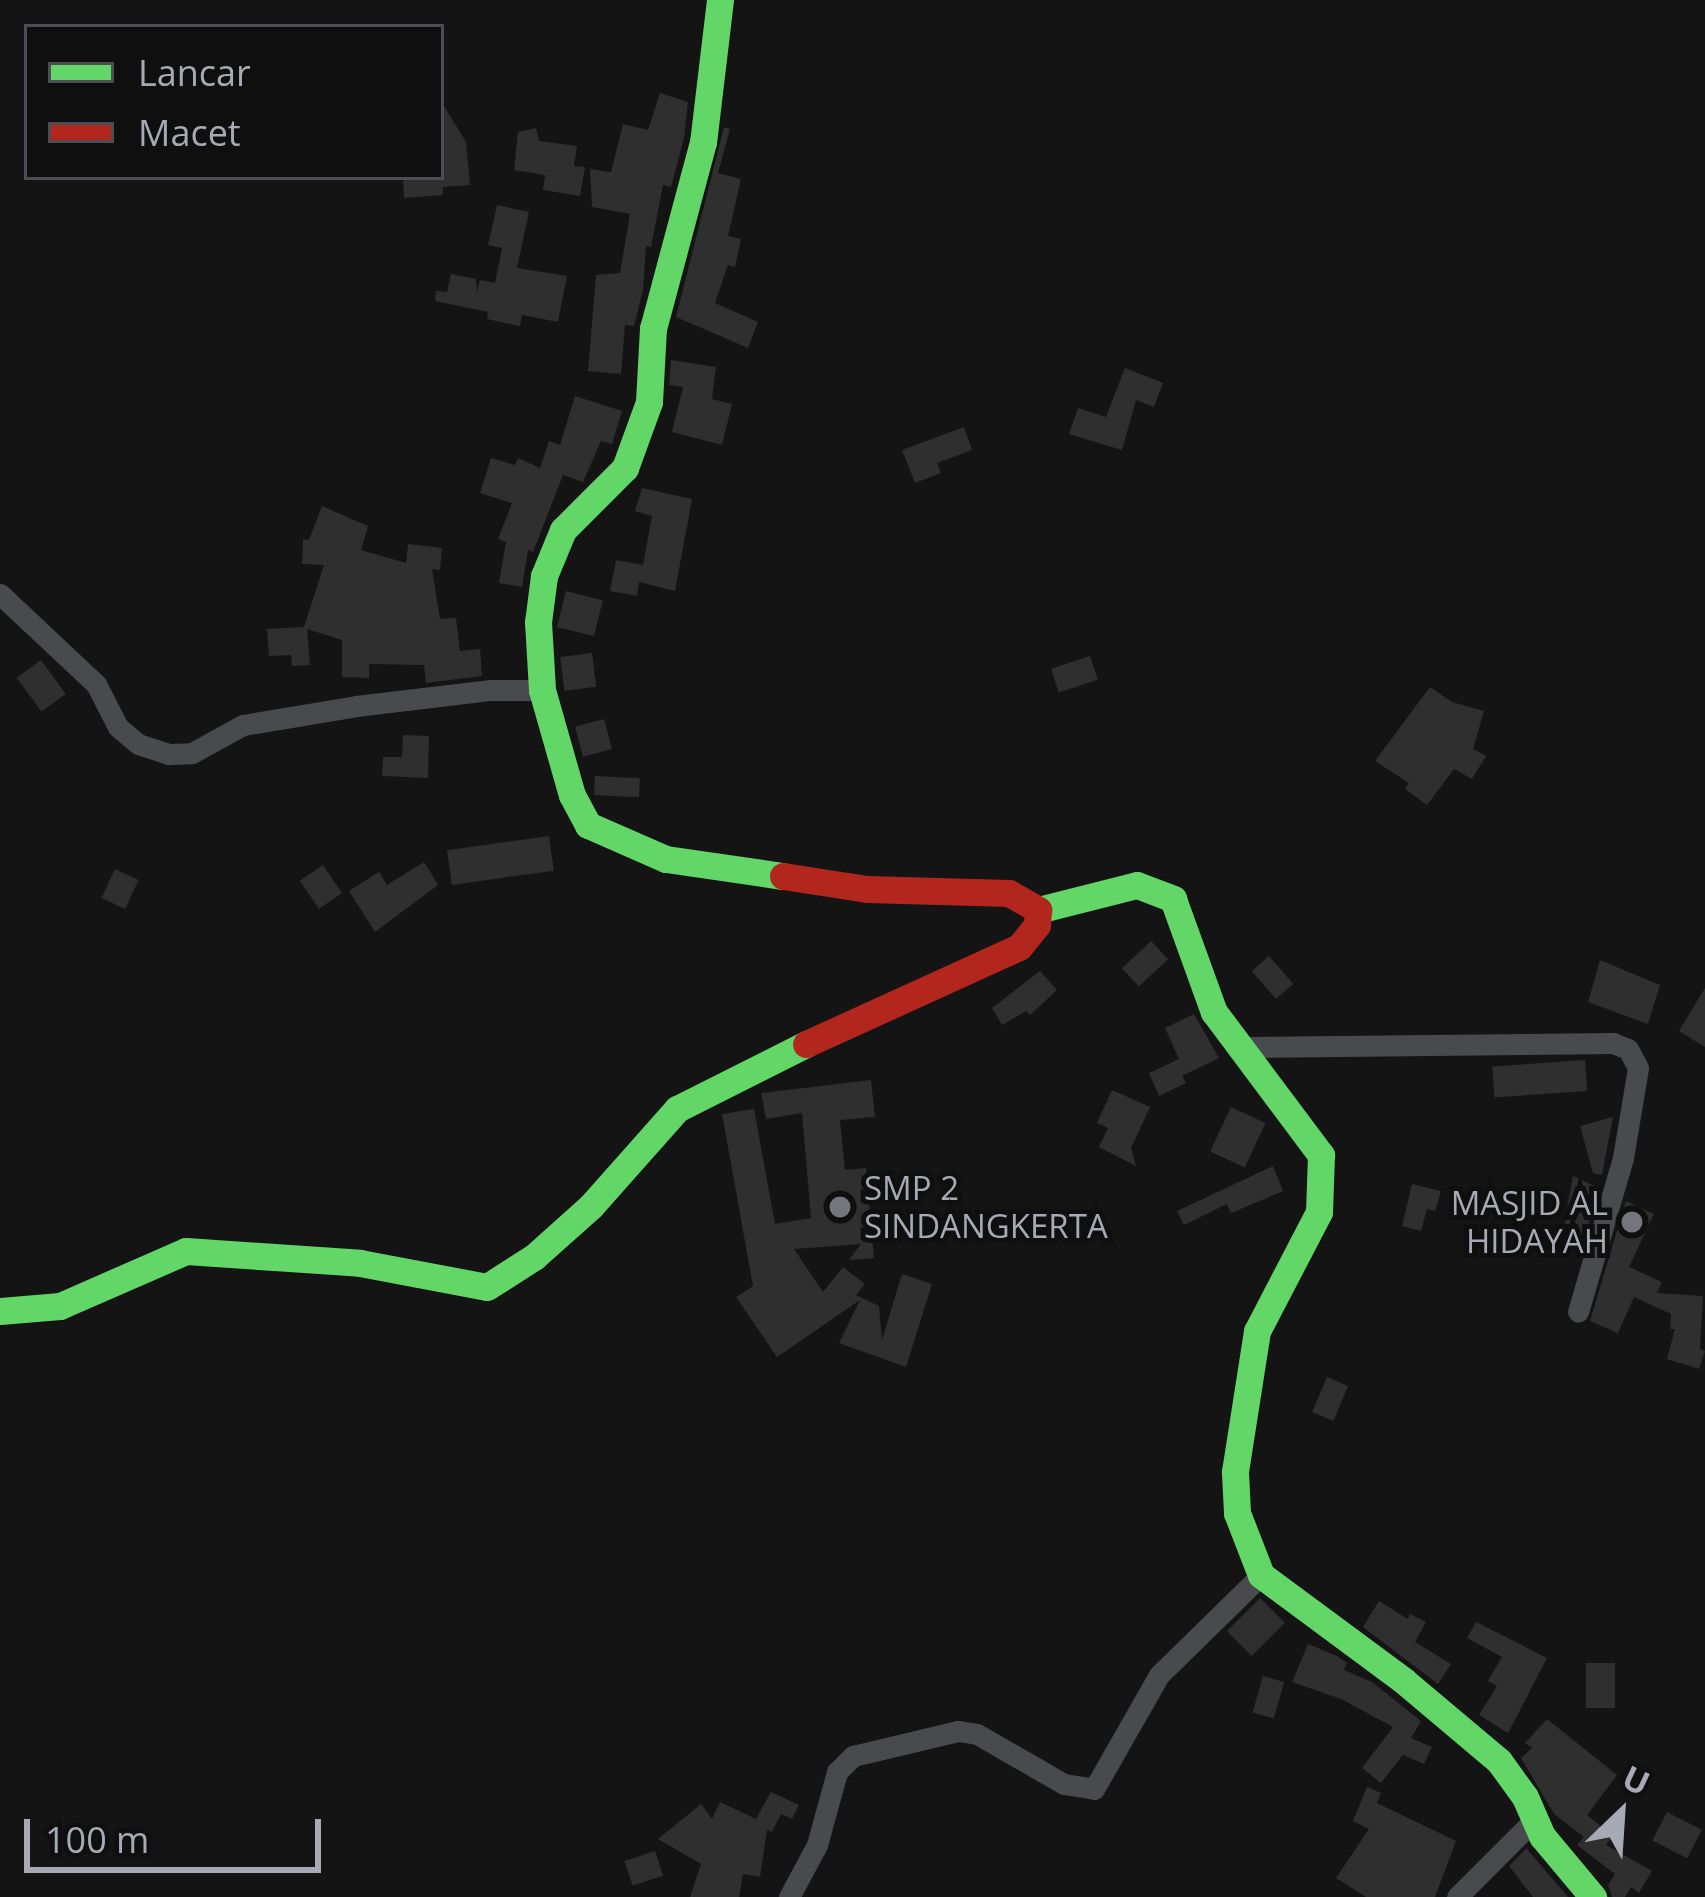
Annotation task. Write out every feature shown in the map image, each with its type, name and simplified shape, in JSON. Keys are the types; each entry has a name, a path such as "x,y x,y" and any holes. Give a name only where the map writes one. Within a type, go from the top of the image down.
{"street":[{"path":"720,0 703,142 653,328 649,402 625,468 563,530 551,554 538,622 542,690 578,812 601,835 666,859 867,889 1009,893 1038,910 1137,885 1165,892 1191,936 1201,985 1214,1012 1303,1125 1323,1168 1319,1212 1257,1330 1234,1472 1237,1513 1261,1575 1404,1681 1499,1761 1593,1897"},
{"path":"0,595 96,684 118,727 138,744 169,754 191,753 242,725 434,696 542,690"},
{"path":"0,1311 60,1306 185,1251 360,1263 487,1287 534,1257 591,1206 677,1109 708,1089 1018,947 1037,926 1038,910"},
{"path":"1239,1047 1613,1043 1628,1049 1638,1068 1623,1158 1578,1312"},
{"path":"788,1897 817,1845 837,1772 853,1756 958,1731 977,1734 1064,1784 1094,1789 1159,1675 1261,1575"},
{"path":"1457,1897 1535,1819"}],"building":[{"path":"660,93 688,102 684,138 671,187 663,185 651,247 646,246 643,290 634,326 625,325 621,374 588,371 596,275 620,273 630,214 592,207 590,169 611,172 623,124 648,130"},
{"path":"444,106 466,142 470,185 443,187 443,195 404,198 403,180 444,180"},
{"path":"724,127 730,129 718,173 741,179 728,236 741,239 735,267 728,265 715,303 758,322 748,348 676,317"},
{"path":"536,128 539,141 577,146 574,166 585,167 580,196 543,190 545,175 514,170 518,132"},
{"path":"497,205 529,212 517,268 567,276 558,322 522,315 520,326 487,319 488,312 435,301 436,291 447,292 451,274 476,279 477,292 480,280 495,283 502,248 488,245"},
{"path":"671,360 716,367 712,399 732,404 722,445 672,432 683,387 669,385"},
{"path":"1125,368 1163,383 1154,407 1136,400 1122,450 1069,434 1078,408 1106,417"},
{"path":"575,396 622,411 612,444 601,441 583,482 563,475 533,552 528,550 522,587 499,583 506,542 498,539 512,503 480,493 491,458 515,465 518,458 540,468 549,441 560,445"},
{"path":"964,427 972,450 937,463 941,473 915,483 902,450"},
{"path":"642,488 692,499 675,591 639,582 637,596 610,591 616,560 643,565 652,516 635,511"},
{"path":"322,506 368,526 361,550 406,563 408,544 442,548 440,570 432,569 440,619 456,618 460,651 480,649 482,676 426,683 424,665 369,664 369,678 342,677 342,640 307,629 310,665 292,666 291,655 269,656 267,629 304,627 324,565 302,564 303,539 309,540"},
{"path":"566,591 603,600 594,636 557,627"},
{"path":"592,653 596,687 564,691 560,657"},
{"path":"1090,656 1098,680 1059,692 1051,669"},
{"path":"41,660 66,694 41,712 17,678"},
{"path":"1430,687 1452,702 1484,711 1473,749 1486,756 1472,779 1454,769 1427,805 1405,789 1409,783 1375,761"},
{"path":"604,719 612,749 583,757 575,727"},
{"path":"403,735 429,736 428,778 382,776 383,757 402,757"},
{"path":"595,776 640,778 639,797 594,795"},
{"path":"549,836 554,871 452,885 447,850"},
{"path":"424,862 438,885 375,932 349,891 379,872 387,885"},
{"path":"323,865 342,893 319,909 300,881"},
{"path":"115,869 139,880 125,909 101,898"},
{"path":"1151,941 1168,959 1139,987 1122,968"},
{"path":"1269,956 1293,984 1276,999 1252,971"},
{"path":"1600,960 1660,985 1648,1024 1588,1002"},
{"path":"1040,971 1057,990 1030,1015 1026,1011 1002,1025 992,1008"},
{"path":"1705,988 1705,1047 1679,1031"},
{"path":"1194,1014 1219,1058 1182,1076 1186,1083 1159,1096 1149,1073 1179,1059 1165,1028"},
{"path":"1585,1060 1587,1091 1494,1097 1492,1066"},
{"path":"871,1080 875,1117 840,1120 845,1170 866,1168 874,1258 849,1260 861,1244 794,1249 823,1292 843,1267 865,1284 856,1295 879,1306 882,1340 902,1274 932,1284 906,1367 839,1343 860,1300 777,1357 736,1297 753,1286 722,1114 754,1109 775,1224 811,1218 802,1113 766,1119 761,1093"},
{"path":"1112,1090 1150,1107 1131,1148 1136,1166 1099,1147 1108,1128 1097,1123"},
{"path":"1231,1107 1265,1123 1245,1167 1210,1151"},
{"path":"1613,1117 1602,1175 1593,1173 1580,1126"},
{"path":"1273,1166 1283,1191 1231,1213 1227,1204 1184,1225 1177,1211"},
{"path":"1573,1176 1599,1188 1581,1249 1561,1243"},
{"path":"1412,1184 1441,1191 1435,1211 1427,1209 1421,1231 1402,1226"},
{"path":"1626,1201 1654,1214 1629,1267 1662,1282 1657,1293 1703,1296 1700,1349 1705,1351 1699,1369 1667,1359 1675,1329 1670,1329 1671,1314 1634,1297 1618,1333 1590,1321"},
{"path":"1327,1377 1348,1386 1333,1421 1312,1412"},
{"path":"1260,1598 1285,1623 1252,1656 1227,1631"},
{"path":"1379,1601 1408,1619 1410,1614 1426,1622 1415,1642 1451,1664 1438,1684 1363,1627"},
{"path":"1476,1622 1547,1658 1508,1733 1479,1715 1497,1686 1488,1681 1502,1657 1467,1638"},
{"path":"1308,1644 1337,1656 1347,1663 1344,1670 1372,1682 1421,1721 1411,1738 1432,1747 1424,1764 1403,1755 1381,1783 1362,1768 1393,1727 1341,1699 1292,1682"},
{"path":"1586,1663 1615,1663 1615,1708 1586,1708"},
{"path":"1263,1676 1284,1682 1274,1719 1253,1713"},
{"path":"1547,1719 1617,1775 1587,1815 1613,1836 1606,1845 1652,1871 1639,1893 1631,1887 1625,1897 1612,1897 1608,1885 1615,1874 1577,1845 1584,1837 1554,1814 1521,1758 1532,1748 1525,1743"},
{"path":"1367,1787 1381,1793 1377,1803 1456,1841 1435,1897 1366,1897 1336,1878 1369,1829 1353,1821"},
{"path":"771,1792 799,1805 792,1819 781,1814 772,1832 767,1830 760,1877 743,1874 739,1897 690,1897 701,1864 658,1839 701,1804 712,1819 720,1802 756,1819"},
{"path":"1667,1812 1702,1830 1687,1858 1652,1841"},
{"path":"1527,1848 1568,1897 1533,1897 1509,1866"},
{"path":"655,1851 663,1876 633,1886 625,1861"}],"traffic: fast":[{"path":"720,0 703,142 653,328 649,402 625,468 563,530 544,576 538,622 542,690 572,795 588,825 666,859 783,876"},
{"path":"1038,910 1137,885 1173,899 1214,1012 1321,1155 1319,1212 1257,1331 1235,1472 1237,1513 1261,1575 1404,1681 1499,1761 1525,1797 1542,1836 1593,1897"},
{"path":"0,1311 60,1306 186,1251 360,1263 487,1287 534,1257 591,1206 677,1109 806,1044"}],"traffic: jam":[{"path":"783,876 867,889 1009,893 1038,910 1037,925 1019,947 806,1044"}],"place":[{"name":"SMP 2 SINDANGKERTA","path":"840,1207"},
{"name":"MASJID AL HIDAYAH","path":"1632,1222"}]}
